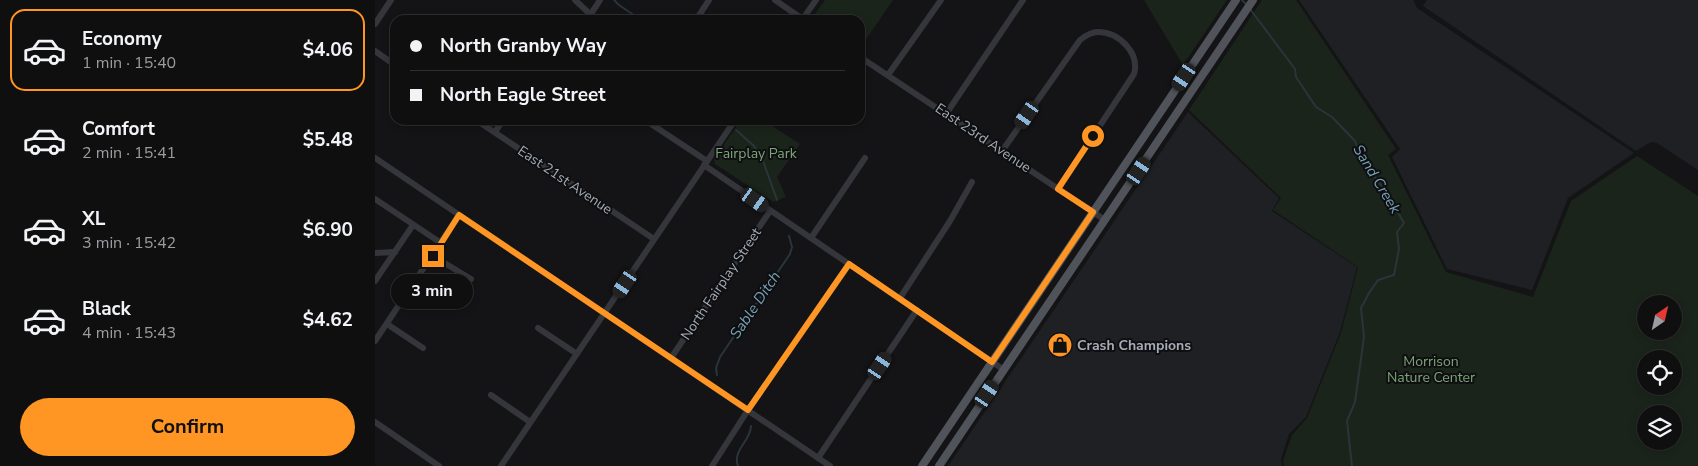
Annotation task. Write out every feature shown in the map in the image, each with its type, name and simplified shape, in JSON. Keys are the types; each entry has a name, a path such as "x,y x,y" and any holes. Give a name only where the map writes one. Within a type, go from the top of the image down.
{"main road":[{"path":"922,466 1236,0"},
{"path":"939,466 1253,0"}],"street":[{"path":"575,0 587,15"},
{"path":"590,15 601,0"},
{"path":"698,15 709,0"},
{"path":"775,0 796,15"},
{"path":"806,15 816,0"},
{"path":"947,114 1023,0"},
{"path":"375,24 389,1"},
{"path":"888,75 938,1"},
{"path":"1002,151 1079,40 1099,32 1110,34 1119,40 1129,48 1134,57 1136,65 1134,74 1058,189"},
{"path":"375,51 390,62"},
{"name":"East 23rd Avenue","path":"865,60 1105,220"},
{"name":"East 21st Avenue","path":"484,125 654,239"},
{"path":"495,132 500,125"},
{"path":"652,125 771,211 1004,370"},
{"path":"501,466 732,125"},
{"path":"375,158 830,466"},
{"path":"811,238 865,158"},
{"path":"900,298 950,221 972,182"},
{"path":"375,199 441,243"},
{"name":"North Fairplay Street","path":"671,358 771,211"},
{"path":"375,341 459,215"},
{"path":"375,281 413,225"},
{"path":"375,252 395,252"},
{"path":"433,256 471,279"},
{"path":"712,466 748,410 849,264"},
{"path":"818,458 917,310"},
{"path":"387,324 423,348"},
{"path":"538,328 577,354"},
{"path":"491,395 531,422"},
{"path":"375,422 439,466"}],"shaded area":[{"path":"1299,0 1413,0 1417,8 1634,153 1568,198 1532,290 1447,269 1392,157 1400,149"},
{"path":"1427,0 1698,0 1698,170 1657,143 1651,142 1636,151 1423,6"},
{"path":"1188,112 1279,198 1272,211 1357,267 1340,332 1306,417 1289,434 1281,459 1282,466 948,466"}],"green space":[{"path":"825,0 893,0 865,41 865,15 814,15"},
{"path":"1144,0 1227,0 1183,65"},
{"name":"Morrison Nature Center","path":"1262,0 1296,0 1396,149 1388,155 1446,272 1533,297 1571,201 1637,156 1698,196 1698,466 1284,466 1283,460 1292,435 1307,418 1341,333 1358,267 1273,210 1281,198 1189,110"},
{"name":"Fairplay Park","path":"738,125 771,125 800,144 777,177 786,197 773,202 715,164 714,159"}],"waterway":[{"name":"Sable Ditch","path":"614,0 634,15"},
{"name":"Sand Creek","path":"1242,0 1247,5"},
{"name":"Sand Creek","path":"1250,9 1295,69 1296,77 1316,107 1332,117 1355,141 1363,161 1388,195 1404,223 1397,232 1399,249 1394,275 1378,280 1361,308 1364,337 1355,402 1347,421 1352,466"},
{"name":"Sable Ditch","path":"736,130 754,146 762,158 777,200"},
{"name":"Sable Ditch","path":"717,375 716,368 720,357 790,254 792,247 789,236"},
{"name":"Sable Ditch","path":"738,466 737,455 748,436 751,426"}],"place":[{"name":"Crash Champions","path":"1060,345"}],"route":[{"path":"433,256 459,215 748,410 849,264 992,362 1093,212 1058,189 1093,136"}]}
